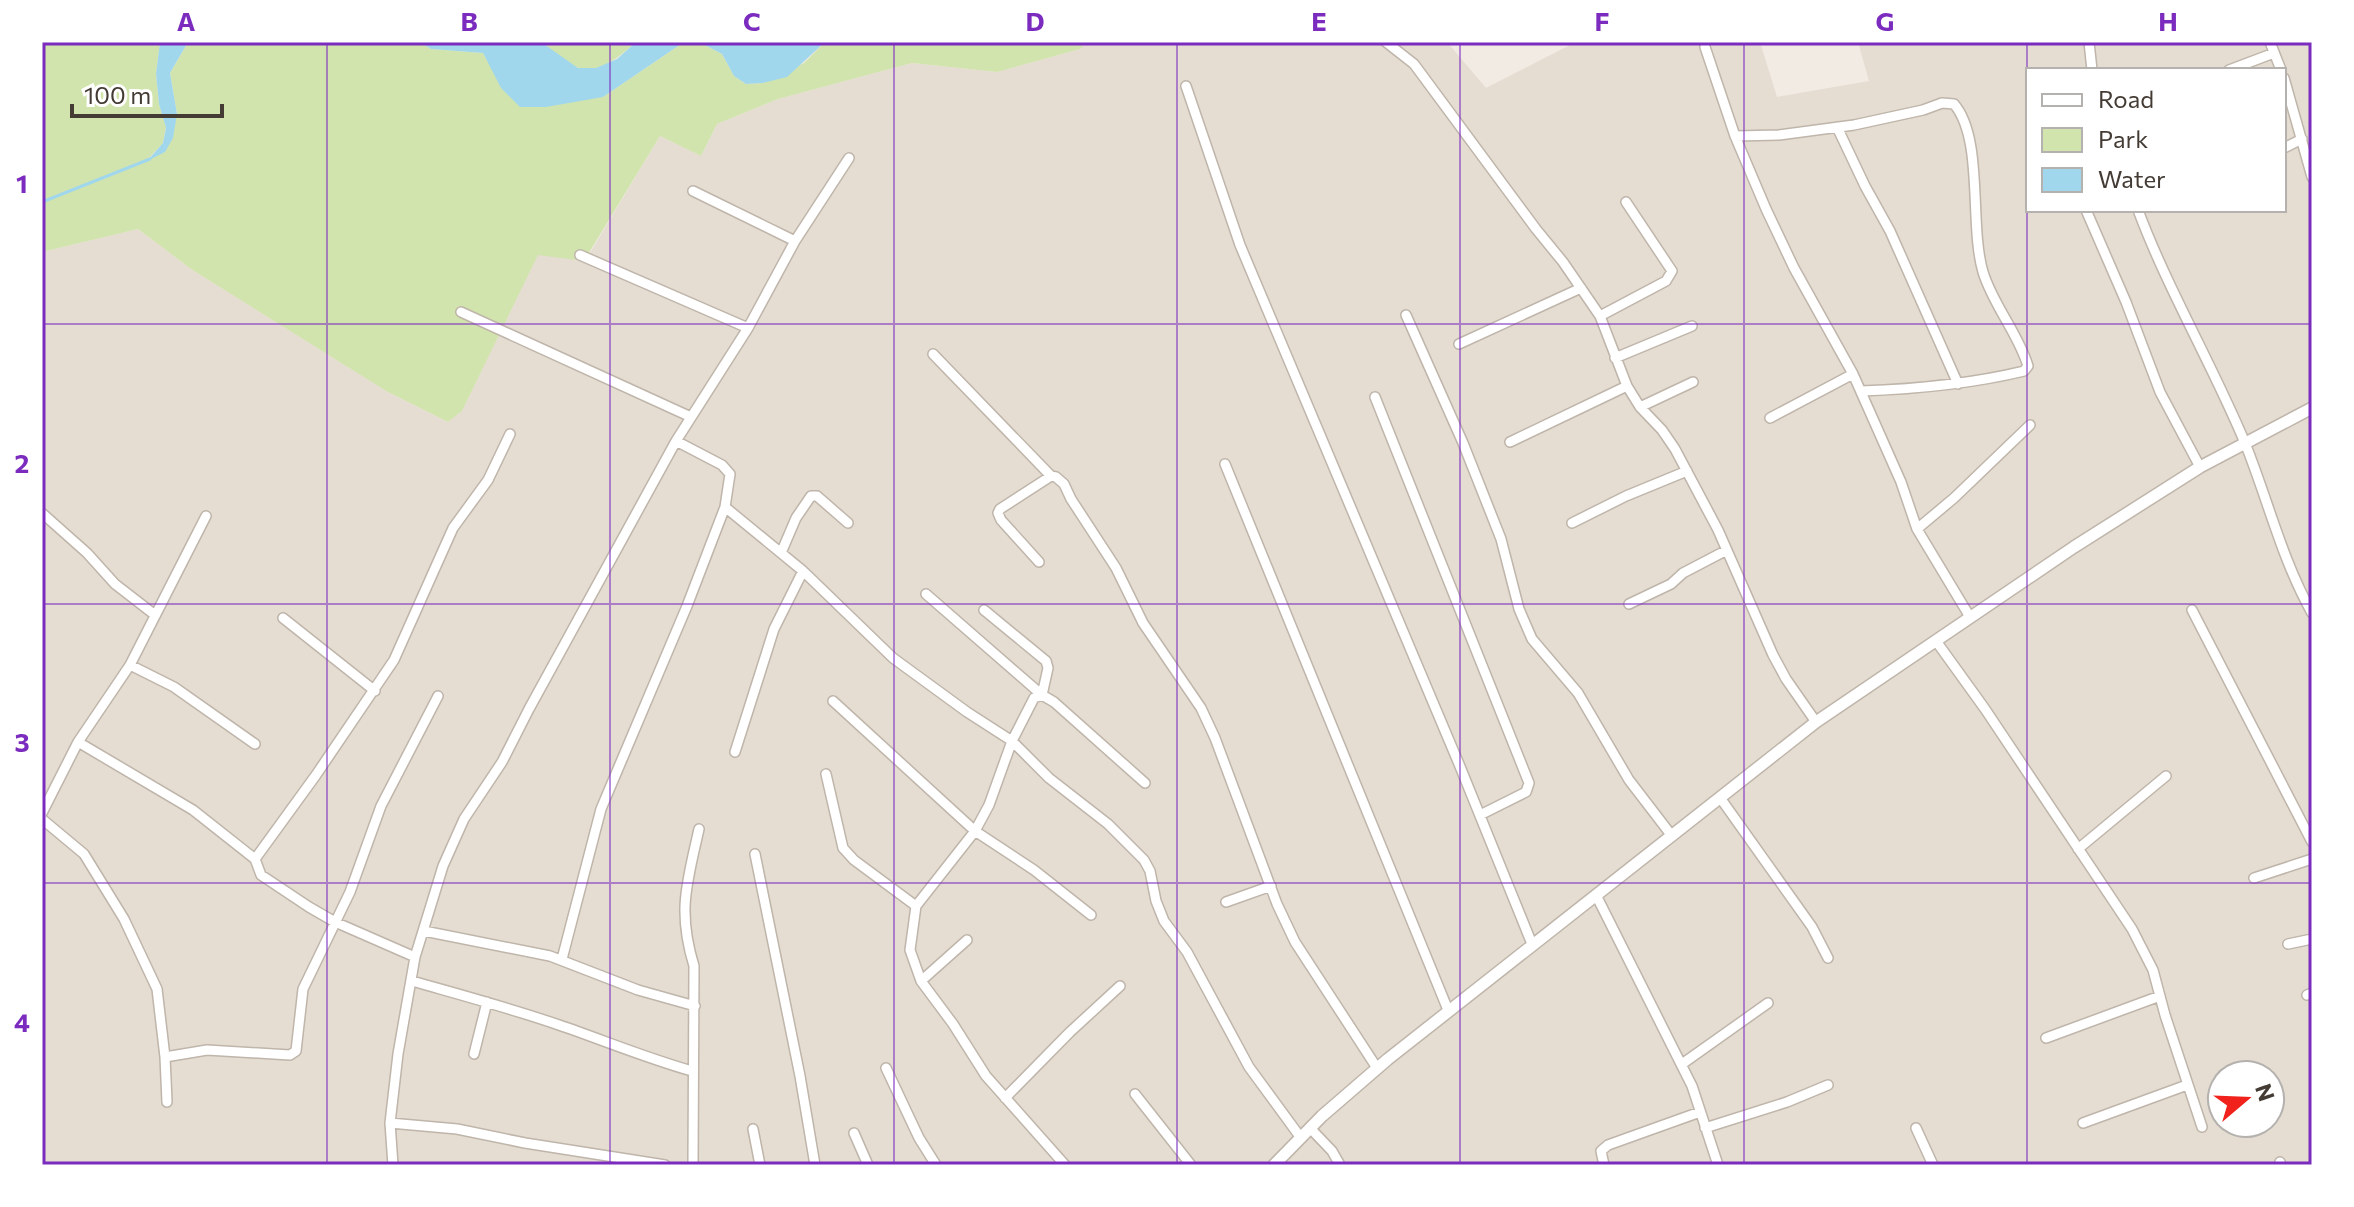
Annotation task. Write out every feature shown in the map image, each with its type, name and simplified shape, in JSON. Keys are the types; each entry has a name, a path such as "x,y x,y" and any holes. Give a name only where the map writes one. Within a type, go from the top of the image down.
{"street":[{"path":"1386,42 1414,64 1600,316 1627,386 1640,407 1662,430 1687,471 1727,550 1773,655 1816,722"},
{"path":"2089,42 2092,68"},
{"path":"2270,42 2280,68"},
{"path":"1705,47 1735,136 1794,268 1853,374 1901,482 1917,529 1970,617"},
{"path":"2234,68 2274,53"},
{"path":"2286,85 2312,177"},
{"path":"1186,86 1240,245 1532,944"},
{"path":"1735,136 1779,135 1837,127 1923,110 1942,103 1954,104 1962,114 1970,147 1983,273 2028,366 2024,371 1986,380 1922,389 1861,391"},
{"path":"1837,127 1890,231 1958,384"},
{"path":"2286,147 2302,139"},
{"path":"393,1165 390,1123 415,957 443,866 464,819 502,762 676,441 748,328 795,241 849,158"},
{"path":"693,191 795,241"},
{"path":"1600,316 1666,281 1672,271 1626,202"},
{"path":"2087,212 2160,392 2200,467"},
{"path":"2139,212 2171,289 2245,443 2276,533 2312,613"},
{"path":"580,255 748,328"},
{"path":"1459,344 1581,288"},
{"path":"461,312 691,417"},
{"path":"1406,315 1463,443 1501,539 1519,609 1532,639 1578,693 1629,780 1672,836"},
{"path":"1615,358 1692,326"},
{"path":"933,354 1051,476 1064,484 1116,568 1143,623 1201,708 1295,942 1377,1068"},
{"path":"1770,418 1853,374"},
{"path":"1640,407 1693,382"},
{"path":"1510,442 1627,386"},
{"path":"1375,397 1529,783 1526,792 1480,815"},
{"path":"1274,1165 1377,1068 1816,722 2074,547 2200,467 2312,408"},
{"path":"1917,529 2030,425"},
{"path":"255,859 394,660 453,528 488,480 510,434"},
{"path":"562,959 601,809 687,606 725,507 730,474 722,465 676,441"},
{"path":"1225,464 1448,1010"},
{"path":"1572,523 1687,471"},
{"path":"1039,562 998,513 1051,476"},
{"path":"781,553 796,518 811,496 817,496 848,523"},
{"path":"725,507 803,571 893,658 1012,741 1049,778 1108,824 1144,860 1164,921 1187,952 1249,1067 1301,1138"},
{"path":"42,513 87,553 115,584 155,615"},
{"path":"42,813 78,742 130,665 206,516"},
{"path":"1629,604 1671,584 1683,573 1727,550"},
{"path":"735,752 774,629 803,571"},
{"path":"926,594 1145,783"},
{"path":"984,610 1046,661 1048,668 1042,695"},
{"path":"2192,610 2312,842"},
{"path":"283,618 375,691"},
{"path":"1936,641 2132,929 2153,970 2202,1127"},
{"path":"130,665 174,687 255,744"},
{"path":"1042,695 1034,698 1012,741 989,805 975,831 916,906 910,950 921,981 986,1076 1065,1165"},
{"path":"165,1057 207,1050 290,1055 296,1051 303,989 350,892 381,806 438,696"},
{"path":"833,701 975,831 1034,870 1091,915"},
{"path":"78,742 193,810 255,859 261,875 335,922 415,957"},
{"path":"826,774 843,848 854,860 916,906"},
{"path":"2078,849 2166,776"},
{"path":"1721,799 1812,927 1828,958"},
{"path":"42,819 84,854 124,919 157,989 167,1102"},
{"path":"693,1165 694,966 686,941 683,907 699,829"},
{"path":"755,854 815,1165"},
{"path":"2254,878 2312,859"},
{"path":"1226,902 1271,886"},
{"path":"1596,895 1682,1064 1718,1165"},
{"path":"424,931 562,959 638,990 695,1006"},
{"path":"2288,944 2312,939"},
{"path":"921,981 967,940"},
{"path":"412,981 559,1025 633,1054 692,1071"},
{"path":"1005,1098 1120,986"},
{"path":"2046,1038 2160,996"},
{"path":"474,1054 487,1002"},
{"path":"1682,1064 1768,1003"},
{"path":"886,1068 919,1138 936,1165"},
{"path":"1705,1128 1787,1102 1828,1085"},
{"path":"2083,1123 2187,1085"},
{"path":"1135,1094 1191,1165"},
{"path":"1604,1165 1601,1151 1608,1145 1700,1112"},
{"path":"390,1123 457,1129 665,1165"},
{"path":"1310,1128 1332,1151 1340,1165"},
{"path":"1916,1128 1933,1165"},
{"path":"753,1129 760,1165"},
{"path":"854,1133 868,1165"}],"shaded area":[{"path":"1087,42 1447,42 1486,88 1576,42 1760,42 1777,97 1869,81 1858,42 2312,42 2312,1165 42,1165 42,252 138,229 191,269 386,391 448,422 462,411 538,254 585,261 660,136 701,156 717,124 778,99 912,63 997,72 1080,49"}],"green space":[{"path":"43,42 160,42 156,74 159,104 166,127 163,143 149,158 165,152 177,114 170,73 188,42 420,42 431,49 483,53 488,62 603,97 681,44 699,42 722,54 734,76 746,84 763,83 804,63 825,42 1087,42 1080,49 997,72 912,63 778,99 717,124 701,156 660,136 584,261 538,255 462,411 448,422 386,391 191,269 138,229 42,252"},
{"path":"541,42 636,42 603,66 587,69 570,64"}],"water":[{"path":"160,42 188,42 170,73 177,114 173,138 165,152 147,161 163,143 166,128 159,104 156,74"},
{"path":"420,42 541,42 578,68 596,68 617,59 636,42 695,42 681,44 603,97 546,107 520,107 501,88 483,53 431,49"},
{"path":"699,42 825,42 787,77 746,84 734,76 722,54"}],"waterway":[{"path":"42,202 150,159"}]}
